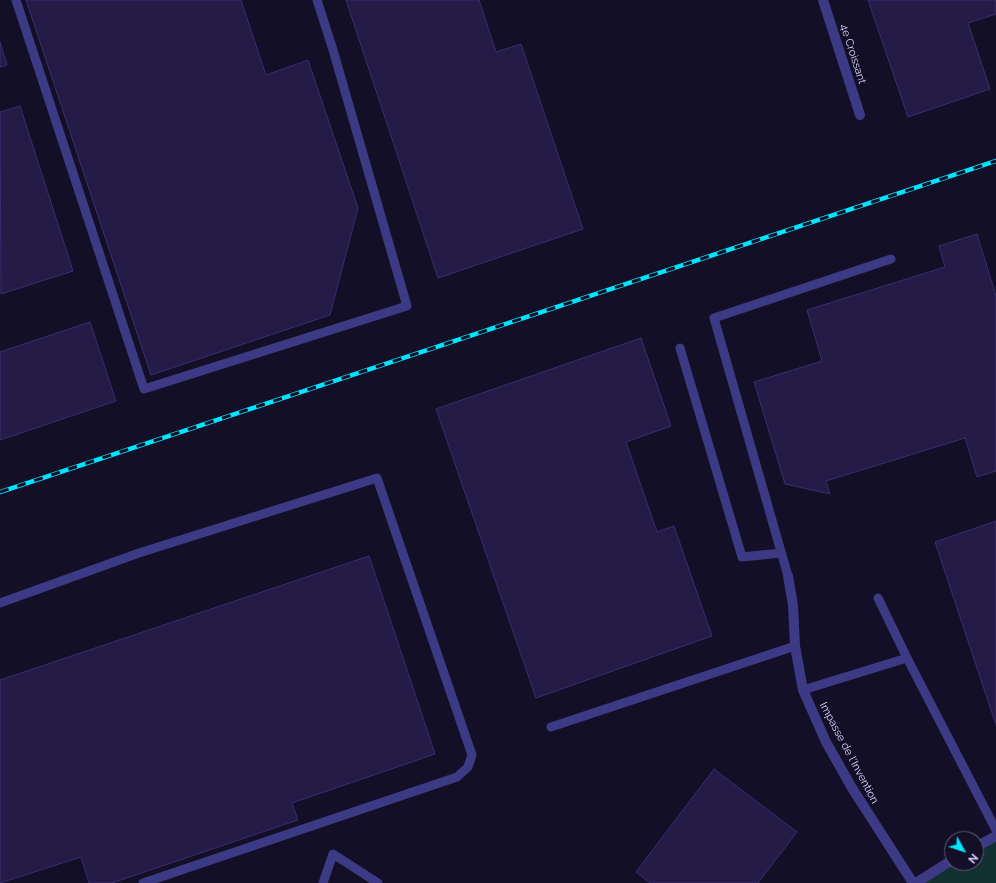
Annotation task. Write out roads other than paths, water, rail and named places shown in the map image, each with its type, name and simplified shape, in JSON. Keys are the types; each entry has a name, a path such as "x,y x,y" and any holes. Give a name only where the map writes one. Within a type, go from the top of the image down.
{"street":[{"name":"4e Croissant","path":"823,0 860,115"},
{"name":"Impasse de l'Invention","path":"788,576 793,605 795,646 803,690 826,742 852,788 913,883"},
{"path":"984,843 996,836"},
{"path":"916,883 944,865"}],"lane":[{"path":"16,0 144,390 407,306 333,50 317,0"},
{"path":"788,576 714,318 890,259"},
{"path":"680,348 742,557 781,552"},
{"path":"0,602 139,553 377,478 472,755 468,768 457,777 143,883"},
{"path":"878,598 906,658 996,830"},
{"path":"551,727 795,646"},
{"path":"803,690 906,658"},
{"path":"322,883 333,854 378,883"}],"railway":[{"path":"0,492 996,161"}]}
